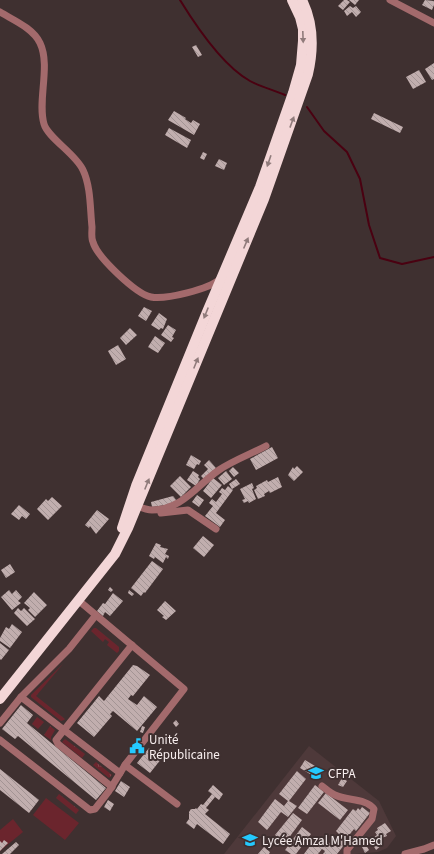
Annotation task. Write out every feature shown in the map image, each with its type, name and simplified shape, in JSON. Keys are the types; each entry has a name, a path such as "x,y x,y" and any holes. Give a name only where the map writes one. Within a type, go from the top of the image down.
{"highway":[{"path":"0,690 102,559 120,531 136,486 264,174 301,65 303,52 303,29 300,17 292,0"},
{"path":"0,699 115,554 138,506 264,199 306,81 311,60 312,35 310,21 302,0"}],"street":[{"path":"390,0 434,23"},
{"path":"0,12 27,29 41,44 44,59 44,126 76,159 83,170 87,182 92,242 99,255 136,290 150,297 164,298 208,287 221,278"},
{"path":"208,287 211,290 212,299"},
{"path":"151,510 166,508 178,503 228,464 266,446"},
{"path":"138,506 162,513 188,510 216,529"},
{"path":"0,740 90,810 95,809 112,787 125,765 184,690 78,600"},
{"path":"0,723 21,697 69,649 96,615"},
{"path":"112,787 56,742 57,737 132,646"},
{"path":"21,697 120,773"},
{"path":"125,765 177,804"},
{"path":"322,786 334,795 354,801 364,802 372,806 374,809 372,819 347,850 347,854"},
{"path":"405,854 424,850 434,845"}],"shaded area":[{"name":"CFPA","path":"309,746 379,801 396,836 387,848 378,852 355,854 224,854"}],"green space":[{"path":"96,628 119,647 119,651 117,653 107,645 109,642 105,639 103,642 91,631"},
{"path":"63,664 36,696 65,719 61,721 31,697 31,695"},
{"path":"37,717 44,722 38,729 32,724"},
{"path":"50,726 55,730 51,740 44,735"},
{"path":"65,739 85,754 82,758 62,742"},
{"path":"96,762 112,775 109,778 93,765"},
{"path":"59,794 79,810 76,814 56,798"},
{"path":"46,798 79,823 65,840 33,815"},
{"path":"13,819 23,832 0,851 0,830"}],"building":[{"path":"344,0 350,2 343,10 338,6"},
{"path":"349,0 359,0 355,5"},
{"path":"425,0 434,1 432,10 422,5"},
{"path":"350,6 353,8 356,6 361,12 356,17 352,12 347,16 344,11"},
{"path":"196,45 202,55 198,57 192,47"},
{"path":"434,63 434,79 432,80 425,69"},
{"path":"419,70 426,82 413,89 406,77"},
{"path":"174,111 186,118 185,119 191,123 193,120 200,124 194,135 168,120"},
{"path":"374,113 403,127 400,133 371,119"},
{"path":"169,128 191,140 187,148 165,135"},
{"path":"203,152 207,154 204,160 200,158"},
{"path":"219,159 227,163 224,170 215,166"},
{"path":"144,307 152,311 146,321 138,316"},
{"path":"159,313 167,319 163,329 161,328 159,330 151,325"},
{"path":"168,325 176,330 172,337 174,338 171,342 161,335"},
{"path":"130,328 137,335 126,345 120,338"},
{"path":"155,336 165,343 158,353 148,347"},
{"path":"118,345 126,359 116,365 108,351"},
{"path":"272,447 278,458 256,470 250,459"},
{"path":"191,455 201,461 194,469 186,465"},
{"path":"209,460 216,468 204,479 201,476 208,469 204,465"},
{"path":"297,466 303,472 294,481 288,475 293,467 294,469"},
{"path":"233,467 239,473 234,477 229,471"},
{"path":"193,471 199,475 198,477 200,479 196,486 187,480"},
{"path":"226,471 232,479 224,485 218,478"},
{"path":"180,476 191,487 181,497 170,486"},
{"path":"278,477 282,487 270,493 269,491 264,494 265,496 258,499 254,490 257,488 256,486 267,480 268,482"},
{"path":"213,478 222,485 211,498 203,491"},
{"path":"236,479 240,484 232,489 229,484"},
{"path":"252,483 254,488 252,489 256,499 249,503 248,501 244,503 242,500 245,499 240,489"},
{"path":"228,486 233,490 216,513 225,520 220,527 205,516 213,506 209,503 212,499 216,502 222,494 219,492 222,488 225,490"},
{"path":"197,495 204,500 199,507 192,502"},
{"path":"173,496 177,501 152,507 151,502"},
{"path":"52,497 62,506 48,520 37,509 46,499 48,501"},
{"path":"19,505 30,514 26,519 22,516 19,520 11,514"},
{"path":"97,510 109,519 96,534 90,526 89,528 85,525"},
{"path":"203,536 214,545 204,557 193,548"},
{"path":"156,543 161,545 160,547 168,549 165,554 169,556 168,559 166,557 163,563 155,557 154,559 149,556"},
{"path":"152,561 163,569 145,593 144,592 141,596 131,588"},
{"path":"10,564 15,572 6,578 1,570"},
{"path":"110,587 113,590 111,592 108,590"},
{"path":"9,590 12,594 16,590 22,597 18,601 21,603 12,610 1,597"},
{"path":"129,590 134,594 132,596 128,593"},
{"path":"34,592 47,605 35,617 28,610 30,608 24,603"},
{"path":"113,593 123,601 110,616 105,612 103,616 97,611 103,603 105,604"},
{"path":"165,601 176,611 166,620 157,610"},
{"path":"18,608 21,611 24,608 35,619 27,626 14,613"},
{"path":"12,624 22,632 10,648 0,641 0,638 6,627 9,629"},
{"path":"0,643 9,650 1,660 0,659"},
{"path":"133,665 150,675 133,696 131,695 128,699 137,705 144,696 157,707 137,731 113,711 110,714 112,716 94,737 77,723 99,696 104,701"},
{"path":"21,705 33,715 27,723 106,788 96,800 18,736 15,739 2,729"},
{"path":"176,720 179,724 176,727 173,723"},
{"path":"142,726 145,727 143,733 140,732"},
{"path":"149,748 162,758 150,773 137,763"},
{"path":"305,760 315,766 310,774 300,768"},
{"path":"0,769 39,800 29,813 0,790"},
{"path":"297,771 306,779 289,801 297,806 288,817 281,812 267,830 258,822 275,799 284,806 288,801 279,794"},
{"path":"342,778 347,781 343,787 338,785"},
{"path":"121,781 130,787 124,797 115,791"},
{"path":"213,785 223,794 219,800 215,797 206,808 209,810 205,814 230,834 223,844 197,824 194,829 186,823 189,819 189,812 191,809 197,809 201,804 203,805 212,794 208,791"},
{"path":"315,785 324,792 307,814 298,808"},
{"path":"326,793 348,810 340,820 318,803"},
{"path":"108,800 114,804 110,811 104,807"},
{"path":"362,807 370,813 356,831 354,829 350,834 352,835 337,854 323,854 325,851 322,849 318,854 304,854 315,839 325,846 328,842 331,844 339,834 336,831 353,809 356,811 358,808 360,810"},
{"path":"293,813 302,820 285,843 275,835"},
{"path":"385,823 391,831 386,834 387,836 379,839 382,845 376,850 370,840 377,835 375,832 378,830 377,828"},
{"path":"302,827 311,834 296,854 291,854 285,850"},
{"path":"4,840 8,843 0,851 0,841 2,843"},
{"path":"16,842 19,845 10,854 2,854"},
{"path":"365,843 369,850 365,853 361,845"},
{"path":"264,847 270,852 269,854 258,854"}],"waterway":[{"path":"180,0 211,45 230,66 250,81 285,95"},
{"path":"307,107 324,131 347,152 360,179 369,225 380,258 402,264 434,257"}],"place":[{"name":"Unité Républicaine","path":"137,746"},
{"name":"CFPA","path":"316,773"},
{"name":"Lycée Amzal M'Hamed","path":"250,840"}]}
